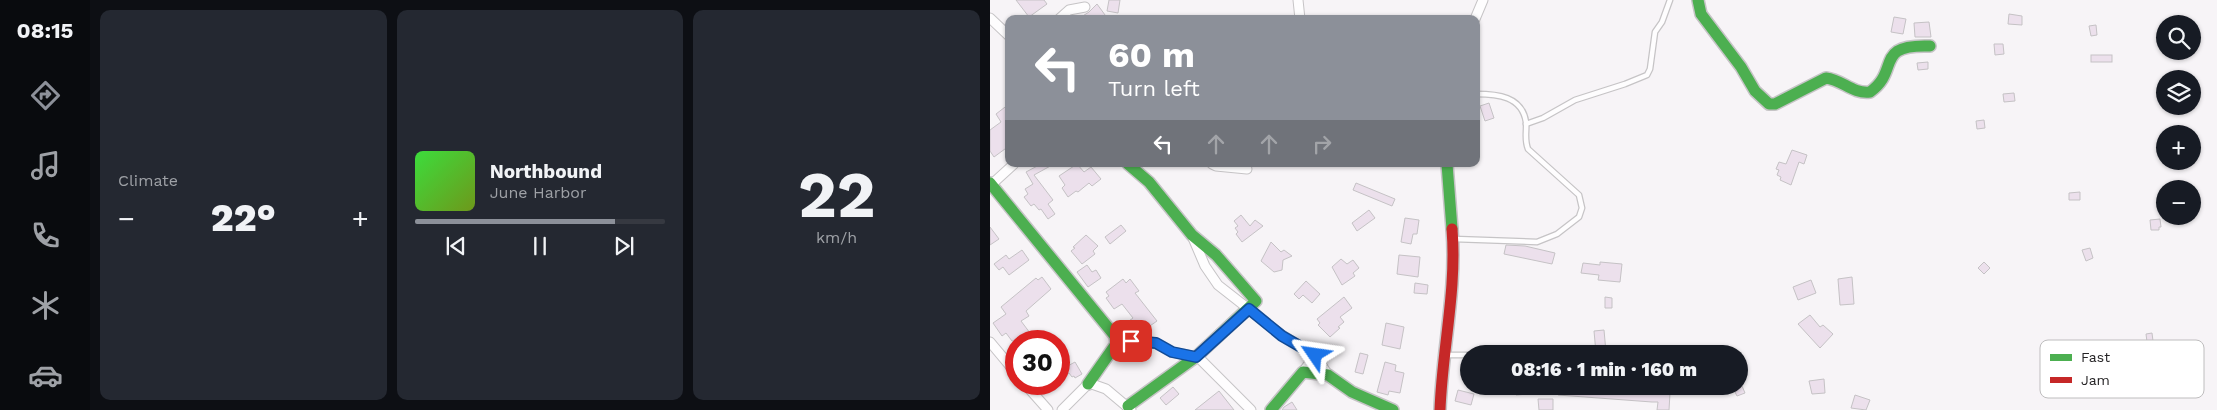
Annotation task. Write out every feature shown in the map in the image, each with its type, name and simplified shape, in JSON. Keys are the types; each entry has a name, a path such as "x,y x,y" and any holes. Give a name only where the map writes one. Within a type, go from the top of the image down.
{"street":[{"path":"1298,0 1300,15"},
{"path":"1475,15 1476,0"},
{"path":"1476,15 1483,0"},
{"path":"1698,0 1701,14 1741,67 1754,91 1769,104 1775,104 1826,78 1832,78 1861,93 1872,91 1878,85 1891,58 1897,51 1905,46 1930,46"},
{"path":"1063,15 1069,10 1084,7"},
{"path":"990,18 1005,32"},
{"path":"1011,167 991,184 1034,239 1102,319 1117,340"},
{"path":"1088,384 1106,389 1129,408 1197,357 1256,301 1216,255 1192,235 1149,182 1132,167"},
{"path":"1226,167 1247,169"},
{"path":"1440,410 1441,384 1451,310 1453,239 1448,167"},
{"path":"1192,235 1205,266 1218,286 1282,336 1315,355 1328,375 1352,392 1393,410"},
{"path":"1117,340 1156,343 1172,352 1197,357 1250,410"},
{"path":"1062,410 1088,384 1117,340"},
{"path":"990,342 1005,360"},
{"path":"1271,410 1315,355"},
{"path":"1303,372 1328,375"},
{"path":"1035,395 1048,410"}],"lane":[{"path":"1526,124 1543,118 1575,100 1625,84 1646,75 1650,69 1655,32 1662,22 1670,0"},
{"path":"1453,239 1537,242 1557,234 1579,217 1582,208 1579,195 1528,149 1525,141 1526,124 1524,115 1513,99 1480,94"},
{"path":"1446,355 1460,355"}],"building":[{"path":"1016,0 1044,0 1047,4 1032,15 1027,15"},
{"path":"1109,0 1120,0 1118,13 1107,11"},
{"path":"1097,4 1105,15 1084,15"},
{"path":"2009,14 2022,16 2022,25 2008,24"},
{"path":"1894,17 1906,19 1903,34 1891,32"},
{"path":"1929,22 1931,37 1915,37 1914,23"},
{"path":"2096,25 2097,35 2091,36 2089,26"},
{"path":"1994,44 2003,44 2004,54 1995,55"},
{"path":"2091,55 2112,55 2112,62 2091,62"},
{"path":"1928,62 1928,69 1918,70 1917,63"},
{"path":"2014,93 2015,101 2004,102 2003,94"},
{"path":"1489,103 1494,118 1485,121 1480,106"},
{"path":"1005,107 1005,149 994,157 990,151 990,130 1001,122 996,114"},
{"path":"1984,120 1985,128 1977,129 1976,121"},
{"path":"1792,150 1807,155 1804,164 1799,162 1791,185 1780,180 1781,177 1777,175 1779,170 1776,169 1779,162 1786,164"},
{"path":"1035,167 1049,167 1034,175 1053,200 1048,204 1055,214 1048,219 1041,209 1039,210 1034,204 1031,206 1024,197 1028,194 1025,189 1033,184 1026,172"},
{"path":"1072,167 1080,167 1084,172 1091,167 1101,179 1092,186 1089,183 1068,197 1062,188 1065,185 1059,176"},
{"path":"1356,183 1395,199 1392,206 1353,190"},
{"path":"2080,192 2080,200 2069,200 2069,193"},
{"path":"1369,210 1375,218 1357,231 1352,223"},
{"path":"1241,215 1250,226 1255,220 1263,226 1242,242 1236,234 1238,232 1235,228 1238,226 1234,221"},
{"path":"1405,218 1419,220 1417,234 1413,234 1411,244 1401,242"},
{"path":"2156,219 2156,225 2161,225 2159,230 2151,230 2150,220"},
{"path":"1121,225 1126,231 1110,244 1105,237"},
{"path":"990,227 999,239 990,245"},
{"path":"1086,235 1098,246 1093,251 1095,254 1082,264 1071,251"},
{"path":"1271,242 1281,252 1284,250 1292,256 1283,260 1282,270 1274,272 1261,261"},
{"path":"1506,245 1525,246 1555,253 1552,264 1504,254"},
{"path":"2090,248 2093,258 2086,261 2082,250"},
{"path":"1022,250 1029,260 1009,275 1003,267 999,270 994,264 1006,255 1009,259"},
{"path":"1399,255 1420,257 1418,277 1397,274"},
{"path":"1341,259 1347,264 1353,260 1359,268 1353,273 1355,276 1342,285 1332,267"},
{"path":"1600,262 1622,264 1620,282 1598,280 1599,275 1581,273 1583,263 1600,265"},
{"path":"1984,262 1990,268 1984,274 1978,268"},
{"path":"1087,265 1092,272 1096,270 1101,278 1088,287 1077,272"},
{"path":"1042,277 1051,289 1026,311 1029,316 1021,321 1028,330 1005,330 1005,334 1002,336 993,323 1006,314 1001,307 1036,278 1038,280"},
{"path":"1852,277 1854,304 1840,305 1838,279"},
{"path":"1123,279 1126,283 1130,279 1139,291 1135,293 1157,321 1144,330 1142,327 1139,330 1136,326 1134,327 1129,321 1133,318 1122,304 1114,309 1106,298 1109,296 1106,292"},
{"path":"1811,280 1816,293 1798,300 1793,287"},
{"path":"1306,281 1320,294 1312,303 1303,295 1299,299 1294,294"},
{"path":"1415,283 1428,285 1427,294 1414,293"},
{"path":"1344,297 1352,308 1340,317 1344,322 1330,337 1318,325 1320,323 1317,319"},
{"path":"1605,297 1612,298 1612,308 1605,308"},
{"path":"1810,315 1820,327 1823,325 1833,334 1820,348 1798,324"},
{"path":"1386,323 1404,327 1400,349 1382,345"},
{"path":"1604,330 1605,345 1595,345 1594,331"},
{"path":"2152,333 2153,340 2147,340 2146,334"},
{"path":"1360,353 1368,355 1363,374 1355,372"},
{"path":"1075,362 1082,374 1075,378 1074,376 1072,377 1070,374 1070,365"},
{"path":"1385,362 1396,365 1395,371 1404,373 1400,393 1389,391 1388,395 1377,392"},
{"path":"1824,379 1825,393 1812,394 1809,381"},
{"path":"1173,387 1179,394 1166,405 1160,398"},
{"path":"1458,390 1460,390 1460,395 1474,395 1471,405 1455,401"},
{"path":"1219,391 1234,410 1195,410"},
{"path":"1558,395 1670,395 1669,410 1657,410 1658,402"},
{"path":"1855,395 1870,400 1866,410 1851,408"},
{"path":"1538,399 1553,399 1553,410 1539,410"},
{"path":"1292,402 1297,410 1282,410 1284,407"}],"traffic: fast":[{"path":"1698,0 1701,14 1741,67 1755,91 1769,104 1775,104 1826,78 1838,81 1858,91 1870,92 1879,84 1894,54 1901,49 1912,46 1930,46"},
{"path":"1128,406 1197,356 1256,301 1216,255 1192,235 1149,182 1132,167"},
{"path":"1447,167 1452,229"},
{"path":"990,183 1115,336 1116,344 1088,384"},
{"path":"1271,410 1303,372 1328,375 1352,392 1393,410"}],"traffic: jam":[{"path":"1440,410 1453,275 1452,229"}],"route":[{"path":"1131,341 1156,343 1172,352 1196,357 1224,334 1249,309 1282,336 1301,345 1315,355"}]}
